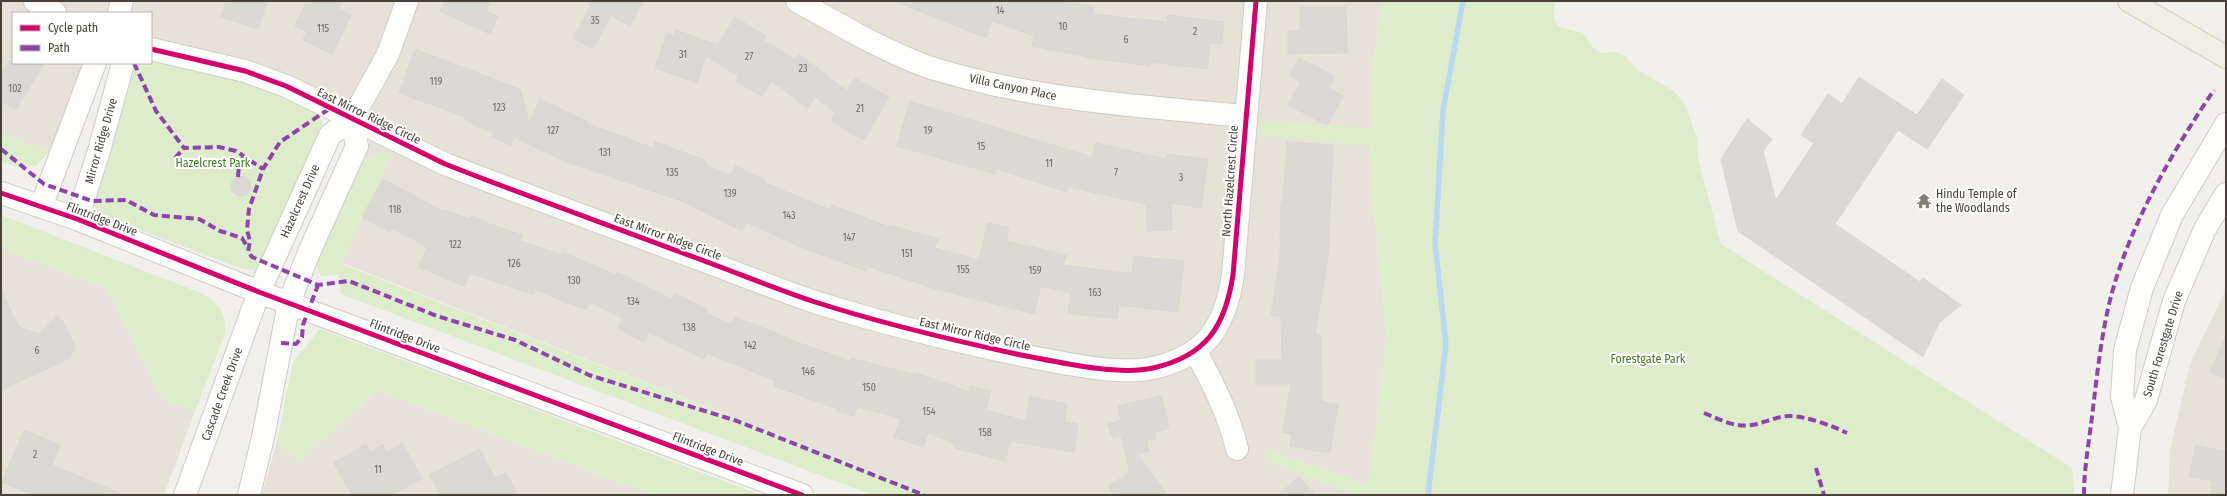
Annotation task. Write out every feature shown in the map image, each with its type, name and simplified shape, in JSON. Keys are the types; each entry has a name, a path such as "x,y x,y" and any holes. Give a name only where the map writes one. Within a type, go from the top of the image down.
{"main road":[{"path":"2129,1 2226,57"}],"street":[{"path":"35,1 53,12"},
{"path":"119,12 122,1"},
{"name":"Hazelcrest Drive","path":"259,292 330,135 352,119 388,54 407,1"},
{"name":"Villa Canyon Place","path":"797,1 860,37 919,64 972,79 1025,91 1079,100 1245,116"},
{"name":"North Hazelcrest Circle","path":"1194,350 1206,341 1217,327 1226,312 1230,293 1256,1"},
{"name":"East Mirror Ridge Circle","path":"152,49 245,71 286,86 445,164 488,181 805,298 892,325 961,342 1046,360 1118,370 1152,368 1169,363 1194,350"},
{"path":"41,207 95,64"},
{"name":"Mirror Ridge Drive","path":"77,219 103,137 123,64"},
{"path":"249,495 263,437 289,303 310,250 357,146 352,119"},
{"name":"South Forestgate Drive","path":"2122,495 2130,428 2122,397 2125,350 2142,288 2172,215 2226,124"},
{"name":"Flintridge Drive","path":"1,193 77,219 259,292 802,495"},
{"name":"South Forestgate Drive","path":"2130,428 2146,400 2174,301 2205,229 2226,194"},
{"name":"Cascade Creek Drive","path":"185,495 259,292"},
{"path":"1194,350 1218,394 1234,435 1237,449"}],"shaded area":[{"path":"1,1 1382,1 1373,68 1371,180 1387,339 1368,495 932,495 317,253 381,118 292,76 245,58 152,38 152,12 12,12 12,64 85,64 49,152 1,133"},
{"path":"1,248 107,289 162,398 195,411 164,495 1,495"},
{"path":"2226,289 2226,495 2168,495 2170,450 2190,364"},
{"path":"377,390 653,495 262,495 277,442 299,462"}],"green space":[{"name":"Forestgate Park","path":"1382,1 1555,1 1554,18 1559,26 1583,33 1594,49 1602,53 1614,52 1625,55 1635,68 1675,92 1685,105 1697,138 1698,159 1721,244 2072,468 2074,495 1355,495 1265,460 1268,450 1369,485 1387,339 1371,180 1370,146 1255,135 1256,124 1265,125 1265,121 1371,128 1373,68"},
{"name":"Hazelcrest Park","path":"152,60 244,79 320,115 324,131 267,261 255,270 243,269 109,218 96,211 92,201 134,64 152,64"},
{"path":"1,133 49,152 36,166 12,165 1,162"},
{"path":"380,153 391,155 341,264 932,495 872,495 341,294 339,275 321,276 315,262 366,157"},
{"path":"1,215 201,293 217,305 223,314 225,334 195,411 162,398 107,289 1,248"},
{"path":"320,329 761,495 653,495 377,390 299,462 277,442 293,362"}],"building":[{"path":"226,1 267,1 258,29 221,17"},
{"path":"307,1 342,1 338,9 351,15 332,54 303,40 307,31 295,26"},
{"path":"445,1 490,1 486,11 498,16 490,34 440,11"},
{"path":"585,1 643,1 630,26 611,15 593,49 573,38 591,4"},
{"path":"894,1 1062,1 1094,7 1093,14 1167,22 1168,15 1224,22 1222,44 1210,43 1207,69 1150,62 1150,66 1098,59 1032,46 1034,36 992,21 986,38"},
{"path":"1300,7 1346,7 1347,53 1288,54 1288,31 1300,31"},
{"path":"735,17 766,36 763,40 795,60 799,54 847,91 855,78 889,97 864,140 831,121 836,112 815,97 807,108 772,81 762,96 736,81 739,76 706,56 697,83 655,68 667,34 674,36 676,30 718,45"},
{"path":"415,49 520,89 529,123 540,99 586,121 586,123 653,148 655,142 705,160 704,163 730,176 735,166 766,181 765,183 830,210 832,205 889,227 890,225 938,239 935,248 979,260 988,223 1009,228 1006,241 1066,255 1063,265 1132,274 1134,256 1184,261 1178,312 1119,305 1117,319 1068,313 1071,293 1041,286 1034,314 936,289 867,266 866,271 805,249 746,222 742,231 682,201 566,162 514,137 511,145 492,137 494,134 465,120 466,117 399,93"},
{"path":"1299,58 1335,76 1329,88 1343,96 1327,125 1288,105 1300,82 1289,76"},
{"path":"7,63 43,64 16,110 1,101 1,74"},
{"path":"1859,77 1917,115 1942,79 1964,95 1927,149 1898,130 1835,224 1920,282 1923,278 1961,305 1939,323 1923,357 1738,231 1721,159 1747,119 1772,139 1763,151 1776,200 1814,143 1801,135 1828,94 1842,104"},
{"path":"910,101 1092,157 1095,143 1166,159 1167,154 1208,160 1201,208 1171,203 1172,230 1147,231 1146,204 1069,187 1067,192 997,169 995,174 897,146"},
{"path":"1287,142 1333,145 1328,258 1315,335 1321,335 1322,402 1338,404 1330,453 1290,446 1292,434 1283,432 1291,384 1256,384 1256,360 1282,360 1281,317 1271,315 1280,258 1281,202 1283,202"},
{"path":"241,176 248,179 251,186 248,193 241,196 234,193 231,186 234,179"},
{"path":"383,179 442,211 443,209 469,219 471,215 490,224 522,235 520,241 561,255 562,252 616,275 618,272 672,299 675,293 707,310 706,313 732,325 735,317 781,335 780,336 850,361 851,358 916,375 917,373 969,392 970,386 991,391 986,410 1026,421 1030,397 1067,404 1064,422 1078,424 1074,452 1010,441 1005,461 954,448 955,444 928,433 923,447 894,437 901,418 857,407 854,416 837,411 838,409 774,386 776,381 707,353 704,359 649,332 644,342 618,329 623,318 589,302 586,310 536,290 534,295 470,273 464,286 419,267 427,247 392,228 390,232 362,217"},
{"path":"1,290 19,327 39,334 57,316 63,322 75,347 70,358 1,390"},
{"path":"2226,335 2226,379 2210,372"},
{"path":"1161,396 1169,428 1154,432 1156,438 1146,441 1149,451 1138,454 1167,495 1115,495 1109,486 1130,472 1121,435 1112,437 1108,424 1121,420 1118,406"},
{"path":"24,430 60,445 52,465 124,495 33,495 2,482"},
{"path":"402,443 422,478 392,495 352,495 334,463 366,444 371,452 383,444 387,452"},
{"path":"2196,445 2220,451 2226,450 2226,495 2210,495 2213,481 2189,476"},
{"path":"480,449 495,478 506,473 518,495 440,495 430,475"},
{"path":"1299,477 1315,495 1278,495"}],"waterway":[{"path":"1428,495 1446,344 1435,243 1443,111 1463,1"}],"marked path":[{"path":"134,64 156,111 184,148 219,147 236,151 263,169"},
{"path":"2084,495 2086,462 2103,333 2113,289 2121,263 2143,211 2156,185 2184,136 2214,90"},
{"path":"329,109 280,142 263,169 249,209 247,230 250,241 248,252 252,257 318,285 349,281 437,316 515,340 589,375 737,421 924,495"},
{"path":"175,158 184,148"},
{"path":"1,149 44,184 92,201 126,200 154,215 199,219 220,231 242,238 248,248"},
{"path":"238,177 239,165 244,156"},
{"path":"281,343 296,344 302,337 303,325 318,285"},
{"path":"1704,413 1733,424 1746,426 1788,416 1802,417 1834,427 1847,433"},
{"path":"1816,468 1824,495"}],"cycle path":[{"path":"152,49 245,71 286,86 445,164 812,301 916,331 1021,355 1087,367 1139,370 1171,363 1187,356 1210,336 1225,310 1233,275 1256,1"},
{"path":"1,193 77,219 259,292 802,495"}],"place":[{"name":"Hindu Temple of the Woodlands","path":"1924,201"}]}
